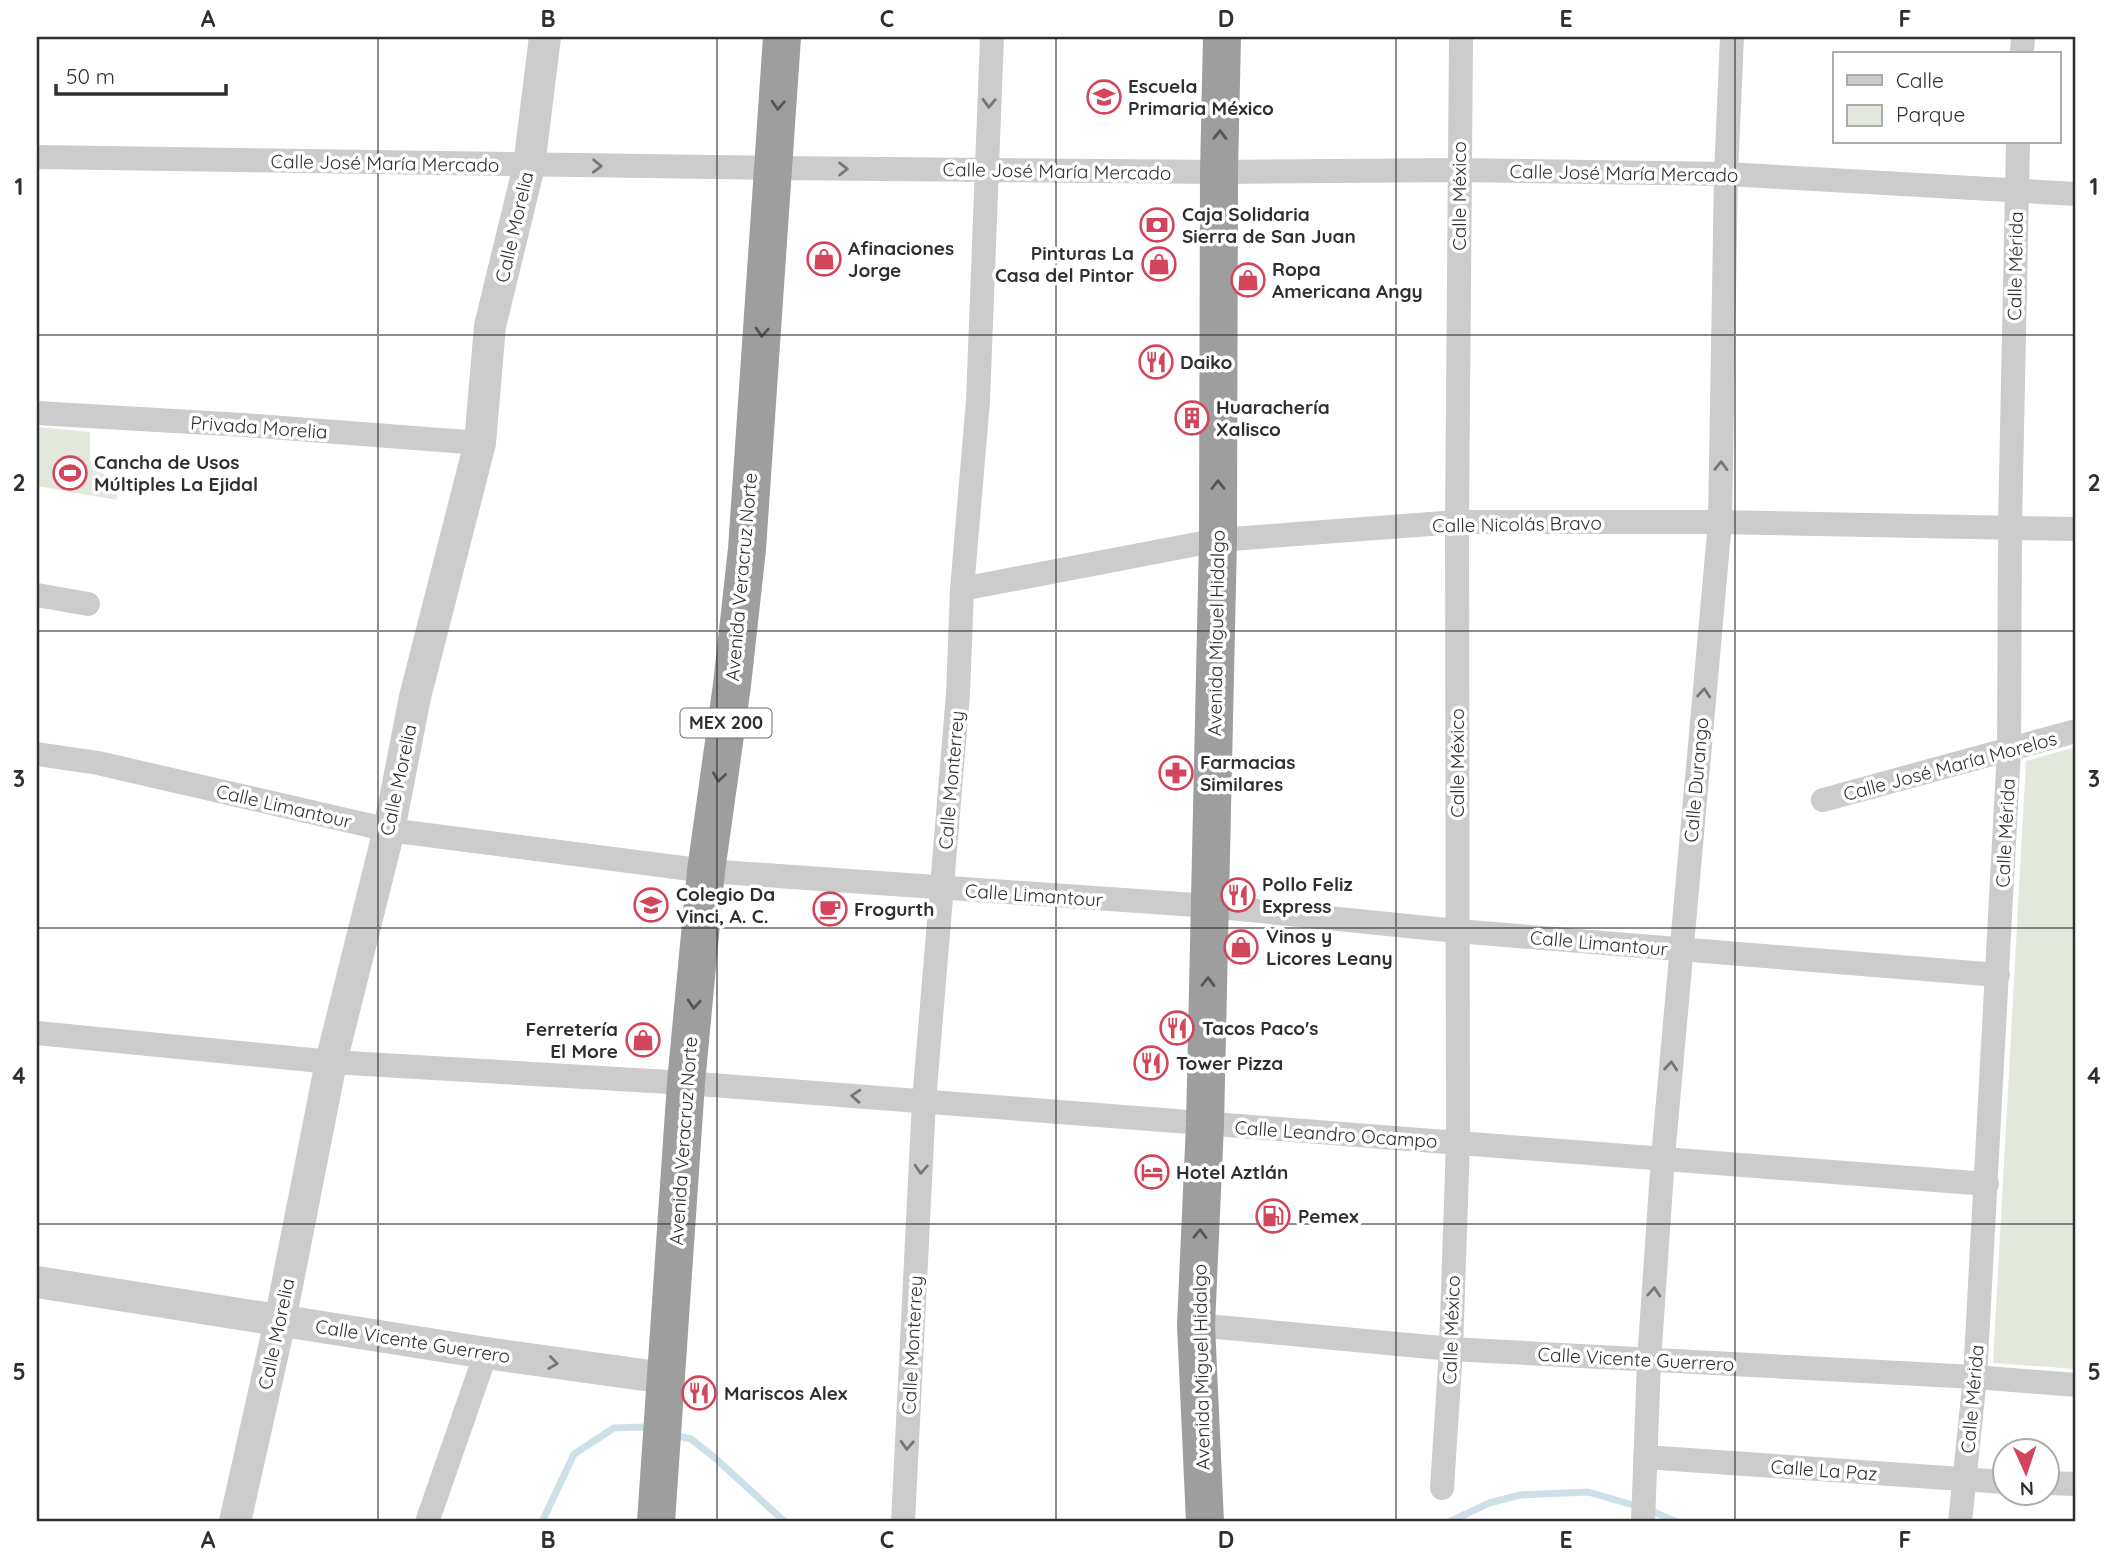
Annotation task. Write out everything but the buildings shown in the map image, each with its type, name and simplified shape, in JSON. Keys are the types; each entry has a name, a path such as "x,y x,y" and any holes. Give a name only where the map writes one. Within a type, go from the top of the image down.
{"highway":[{"name":"Avenida Veracruz Norte","path":"664,1394 686,1083 706,871 732,685 747,549 782,37"},
{"name":"Avenida Miguel Hidalgo","path":"1205,1522 1196,1325 1205,1124 1218,540 1222,37"},
{"name":"MEX 200","path":"656,1522 664,1394"}],"street":[{"name":"Calle Morelia","path":"235,1522 280,1321 331,1062 389,830 415,697 480,443 490,326 529,166 545,37"},
{"name":"Calle Monterrey","path":"903,1522 924,1101 958,694 962,589 978,401 992,37"},
{"name":"Calle México","path":"1443,1488 1458,1142 1457,522 1461,37"},
{"name":"Calle Durango","path":"1643,1522 1649,1361 1663,1157 1720,522 1726,174 1732,37"},
{"name":"Calle Mérida","path":"1960,1522 1975,1377 2009,750 2010,527 2018,144"},
{"name":"Calle José María Mercado","path":"37,157 529,166 1219,173 1460,170 1726,174 2076,194"},
{"name":"Privada Morelia","path":"37,413 480,443"},
{"name":"Calle Nicolás Bravo","path":"962,589 1218,540 1457,522 1720,522 2076,529"},
{"path":"37,596 89,604"},
{"name":"Calle José María Morelos","path":"1823,800 2076,732"},
{"name":"Calle Limantour","path":"37,754 98,763 389,830 706,871 1210,906 1457,931 1998,975"},
{"name":"Calle Leandro Ocampo","path":"37,1033 331,1062 686,1083 1987,1184"},
{"name":"Calle Vicente Guerrero","path":"37,1282 486,1353 664,1394"},
{"name":"Calle Vicente Guerrero","path":"1196,1325 1451,1349 1975,1377 2076,1385"},
{"path":"427,1522 486,1353"},
{"name":"Calle La Paz","path":"1644,1469 1990,1481"}],"green space":[{"name":"Cancha de Usos Múltiples La Ejidal","path":"37,427 90,432 90,460 118,489 117,500 37,486"},
{"path":"2076,747 2076,1369 1993,1363 2026,761"}],"waterway":[{"path":"542,1522 574,1454 614,1428 653,1429"},
{"path":"674,1435 691,1439 785,1522"},
{"path":"1449,1522 1489,1503 1520,1495 1588,1492 1647,1509 1677,1522"}],"place":[{"name":"Escuela Primaria México","path":"1104,97"},
{"name":"Caja Solidaria Sierra de San Juan","path":"1157,225"},
{"name":"Afinaciones Jorge","path":"824,259"},
{"name":"Pinturas La Casa del Pintor","path":"1159,264"},
{"name":"Ropa Americana Angy","path":"1248,280"},
{"name":"Daiko","path":"1156,362"},
{"name":"Huarachería Xalisco","path":"1192,418"},
{"name":"Cancha de Usos Múltiples La Ejidal","path":"70,473"},
{"name":"Farmacias Similares","path":"1176,773"},
{"name":"Pollo Feliz Express","path":"1238,895"},
{"name":"Colegio Da Vinci, A. C.","path":"651,905"},
{"name":"Frogurth","path":"830,909"},
{"name":"Vinos y Licores Leany","path":"1241,947"},
{"name":"Tacos Paco's","path":"1177,1028"},
{"name":"Ferretería El More","path":"643,1040"},
{"name":"Tower Pizza","path":"1151,1063"},
{"name":"Hotel Aztlán","path":"1152,1172"},
{"name":"Pemex","path":"1273,1216"},
{"name":"Mariscos Alex","path":"699,1393"}]}
